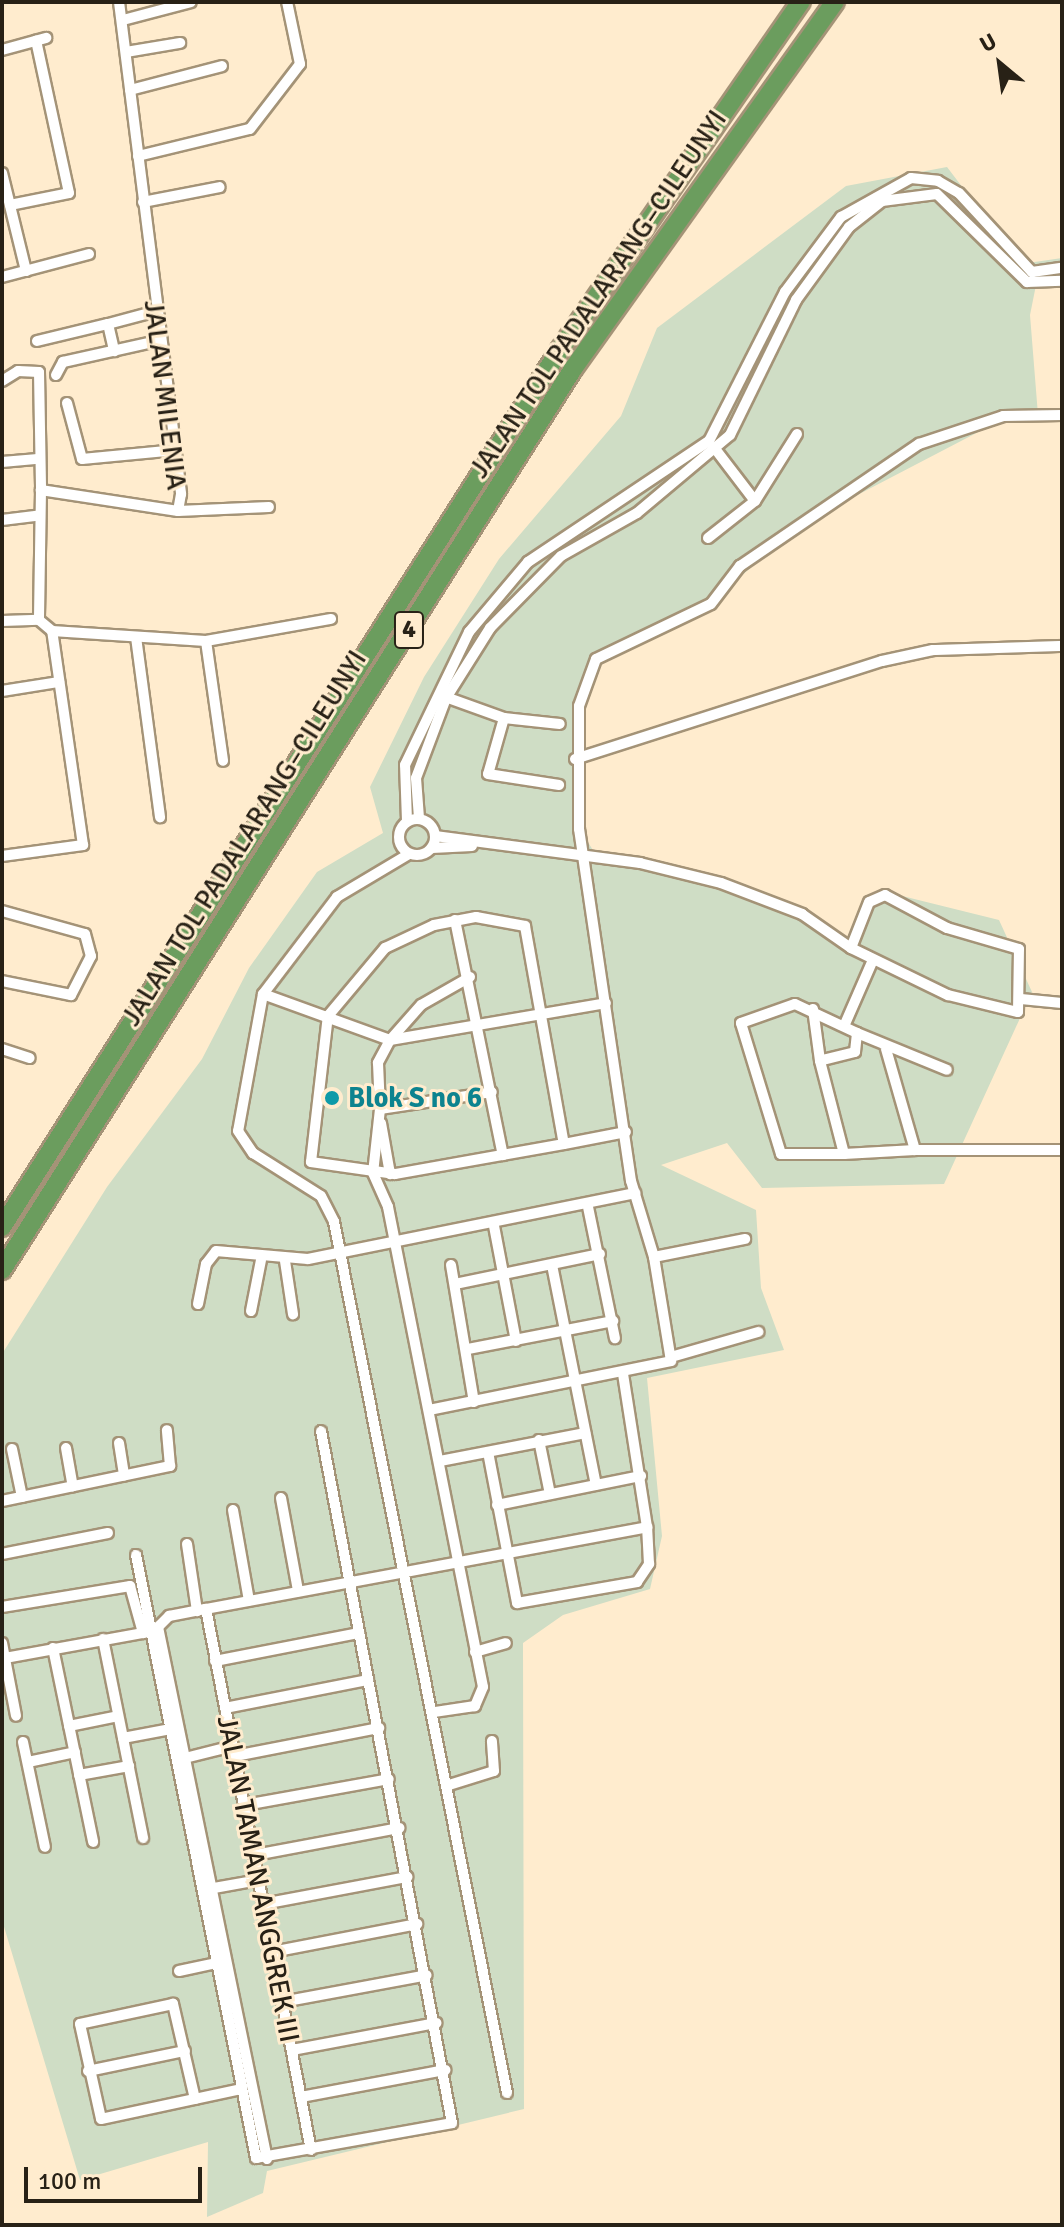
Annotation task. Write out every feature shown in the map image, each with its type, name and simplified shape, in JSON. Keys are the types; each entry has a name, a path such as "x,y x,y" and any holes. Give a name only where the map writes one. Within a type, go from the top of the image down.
{"highway":[{"name":"JALAN TOL PADALARANG–CILEUNYI","path":"2,1227 559,351 801,2"},
{"name":"JALAN TOL PADALARANG–CILEUNYI","path":"2,1270 573,369 835,2"}],"street":[{"name":"JALAN MILENIA","path":"41,490 178,511 177,450 153,312 119,2"},
{"path":"123,20 191,2"},
{"path":"138,156 250,129 300,64 287,2"},
{"path":"2,50 41,40 69,193 10,205"},
{"path":"126,52 180,43"},
{"path":"130,90 222,66"},
{"path":"2,173 26,271"},
{"path":"384,866 400,844 407,821 405,765 434,693 469,632 528,562 709,441 785,292 854,207 911,178 938,181 959,193 1019,263 1046,272 1062,268"},
{"path":"143,202 220,187"},
{"path":"851,948 869,902 885,895 947,928 1019,949 1021,999 1017,1014 991,1009 873,960 851,948 802,914 736,887 583,855 494,846 435,836 419,818 416,778 446,698 490,628 535,579 716,450 796,300 838,239 882,201 937,194 1008,269 1027,282 1049,284 1062,281"},
{"path":"2,277 89,254"},
{"path":"1046,272 1049,284"},
{"path":"37,341 153,312"},
{"path":"108,324 114,351"},
{"path":"56,375 63,362 157,341"},
{"path":"2,381 38,371 41,490 37,516 39,620"},
{"path":"67,403 82,459 177,450"},
{"path":"671,1357 654,1257 635,1193 583,855 575,759 581,695 607,650 711,604 740,566 919,444 1003,416 1062,415"},
{"path":"708,538 755,501 797,434"},
{"path":"716,450 755,501"},
{"path":"2,462 38,459"},
{"path":"178,511 269,507"},
{"path":"2,520 37,516"},
{"path":"2,621 39,620 52,631 206,641 331,619"},
{"path":"2,856 83,845 52,631"},
{"path":"136,637 160,817"},
{"path":"206,641 223,761"},
{"path":"575,759 882,661 933,650 1062,646"},
{"path":"2,691 59,682"},
{"path":"434,693 504,718 560,724"},
{"path":"504,718 488,774 559,785"},
{"path":"407,821 419,818"},
{"path":"432,848 435,836"},
{"path":"400,844 409,854"},
{"path":"494,846 432,848 409,854 384,866 337,897 263,994 238,1131 253,1153 321,1196 341,1254 435,1712 507,2093"},
{"path":"2,911 85,934 91,956 71,995 2,981"},
{"path":"564,1144 522,921 455,920 385,948 328,1016 309,1158 390,1174 503,1155 564,1144 626,1132"},
{"path":"455,920 470,977 503,1155"},
{"path":"845,1024 873,960"},
{"path":"390,1174 380,1115 378,1063 390,1040 421,1005 470,977"},
{"path":"263,994 390,1040 480,1028 606,1003"},
{"path":"1021,999 1062,1003"},
{"path":"947,1070 886,1049 845,1024 795,1004 741,1023 781,1154 1062,1150"},
{"path":"813,1009 820,1061 844,1154"},
{"path":"820,1061 855,1052 857,1033"},
{"path":"2,1049 30,1058"},
{"path":"886,1049 915,1150"},
{"path":"380,1115 492,1092"},
{"path":"380,1115 373,1173 396,1245 440,1461 483,1699 435,1712"},
{"path":"198,1304 212,1252 285,1261 341,1254 588,1207 635,1193"},
{"path":"588,1207 615,1338"},
{"path":"494,1226 516,1341"},
{"path":"654,1257 745,1239"},
{"path":"455,1284 600,1254"},
{"path":"251,1311 261,1260"},
{"path":"285,1261 293,1314"},
{"path":"451,1265 468,1349 474,1402"},
{"path":"552,1265 596,1485"},
{"path":"468,1349 613,1321"},
{"path":"429,1410 623,1373 758,1332"},
{"path":"488,1452 514,1599 525,1604 637,1582 649,1564 647,1527 623,1373"},
{"path":"2,1501 170,1466 167,1430"},
{"path":"136,1555 150,1630 176,1728 256,2158 267,2159 452,2123 445,2070 321,1431"},
{"path":"440,1461 585,1433"},
{"path":"539,1440 550,1494"},
{"path":"119,1443 124,1476"},
{"path":"66,1448 73,1486"},
{"path":"12,1449 22,1497"},
{"path":"497,1505 641,1476"},
{"path":"281,1498 298,1591"},
{"path":"233,1510 249,1601"},
{"path":"5,1658 150,1630 202,1610 647,1527"},
{"path":"2,1554 108,1533"},
{"name":"JALAN TAMAN ANGGREK III","path":"187,1544 234,1751 311,2150"},
{"path":"2,1607 130,1586 150,1630"},
{"path":"215,1661 359,1633"},
{"path":"103,1639 143,1838"},
{"path":"2,1643 16,1716"},
{"path":"475,1652 506,1643"},
{"path":"53,1648 93,1842"},
{"path":"225,1708 368,1680"},
{"path":"69,1726 118,1716"},
{"path":"123,1738 176,1728"},
{"path":"182,1759 379,1728"},
{"path":"449,1785 494,1771 492,1741"},
{"path":"23,1742 45,1847"},
{"path":"28,1762 75,1752"},
{"path":"182,1759 214,1888 267,2159"},
{"path":"79,1775 129,1766"},
{"path":"245,1805 389,1779"},
{"path":"255,1855 399,1828"},
{"path":"263,1904 407,1877"},
{"path":"214,1888 259,1880"},
{"path":"272,1952 417,1924"},
{"path":"179,1971 218,1963"},
{"path":"282,2002 427,1975"},
{"path":"195,2099 185,2051 170,2003 82,2022 88,2071 101,2119 195,2099 241,2089"},
{"path":"292,2050 436,2023"},
{"path":"88,2071 185,2051"},
{"path":"301,2097 445,2070"}],"green space":[{"path":"947,167 1021,264 1062,258 1062,279 1036,285 1030,315 1038,415 1009,416 796,527 710,604 606,649 578,720 579,828 596,855 643,858 737,884 847,944 886,892 999,920 1032,992 944,1184 762,1188 727,1143 661,1165 756,1210 761,1288 784,1350 647,1378 662,1536 650,1589 563,1615 523,1643 524,2109 267,2171 263,2193 207,2217 208,2142 80,2180 2,1920 2,1354 107,1187 202,1059 249,968 317,872 383,833 370,787 424,677 499,559 621,416 657,328 846,186"}],"place":[{"name":"Blok S no 6","path":"332,1098"}]}
